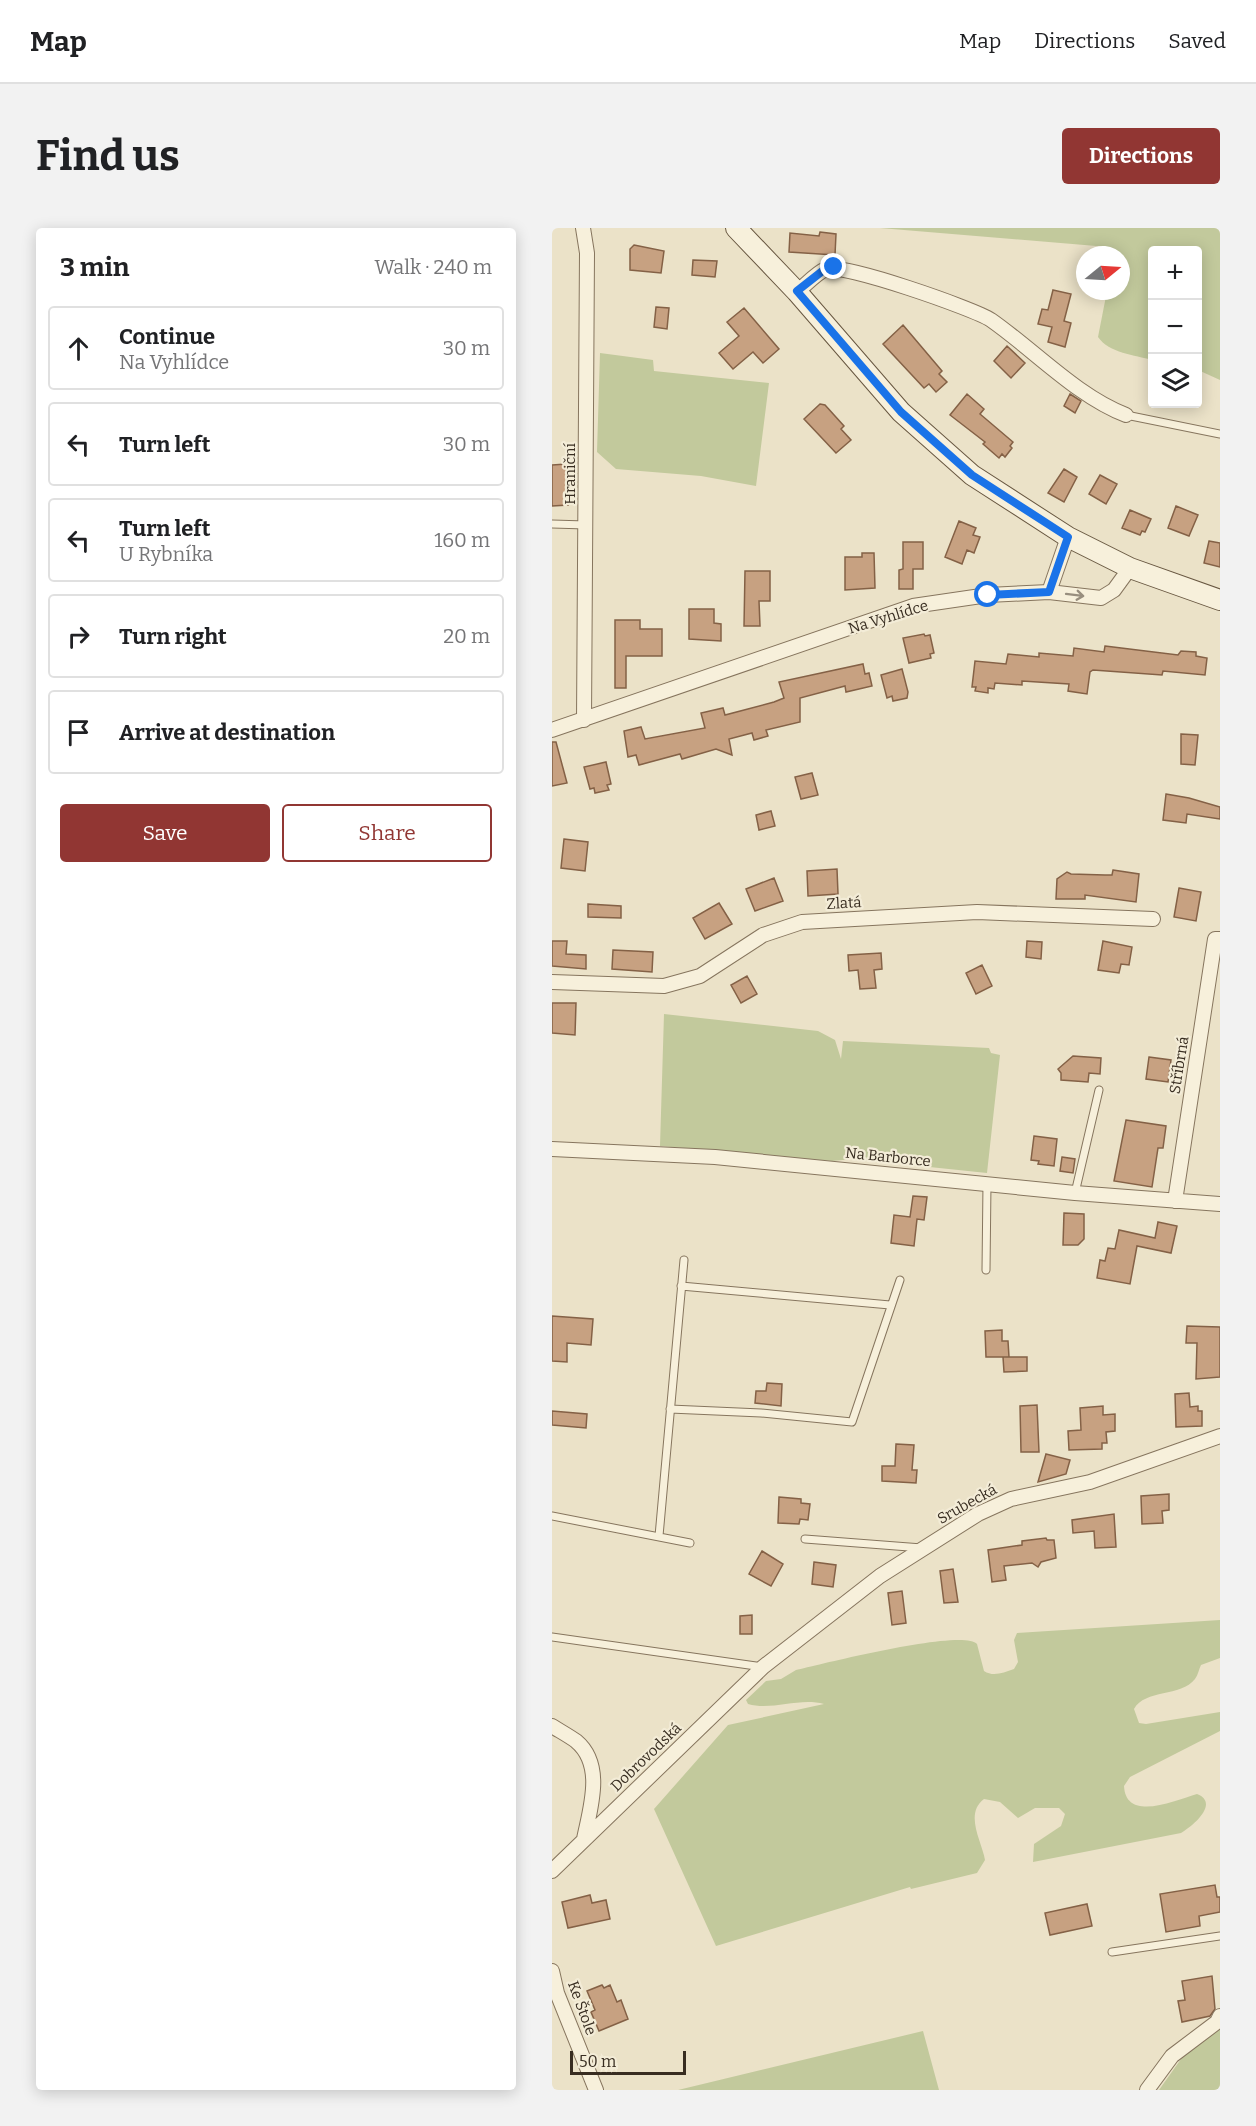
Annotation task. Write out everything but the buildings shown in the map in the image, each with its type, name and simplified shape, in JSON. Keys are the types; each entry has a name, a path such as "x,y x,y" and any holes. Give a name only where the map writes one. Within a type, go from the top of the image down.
{"street":[{"name":"Hraniční","path":"583,228 587,254 584,720"},
{"path":"736,228 797,291 901,412 972,475 1068,537 1130,568 1220,600"},
{"path":"797,291 825,269 834,267 872,276 988,318 1094,398 1126,415"},
{"path":"1049,592 1068,537"},
{"name":"Na Vyhlídce","path":"552,730 913,606 988,595 1049,592 1101,598 1114,590 1130,568"},
{"name":"Zlatá","path":"552,982 664,986 700,975 762,935 802,922 977,912 1153,919"},
{"name":"Stříbrná","path":"1175,1200 1215,939 1220,939"},
{"name":"Na Barborce","path":"552,1149 715,1157 1075,1193 1220,1204"},
{"name":"Srubecká","path":"763,1667 879,1576 978,1514 1011,1499 1090,1482 1220,1436"},
{"name":"Dobrovodská","path":"552,1871 763,1667"},
{"path":"552,1726 578,1743 593,1765 592,1797 584,1839"},
{"name":"Ke Štole","path":"552,1971 557,1993 596,2090"},
{"path":"1147,2090 1172,2056 1217,2022 1220,2016"}],"lane":[{"path":"1126,415 1220,434"},
{"path":"552,524 586,525"},
{"path":"1075,1193 1099,1090"},
{"path":"986,1270 987,1184"},
{"path":"659,1536 684,1260"},
{"path":"670,1409 761,1413 852,1422 900,1280"},
{"path":"681,1286 890,1305"},
{"path":"552,1516 690,1543"},
{"path":"805,1539 924,1548"},
{"path":"552,1637 763,1667"},
{"path":"1112,1952 1220,1936"}],"green space":[{"path":"880,228 1220,228 1220,380 1202,372 1202,246 1148,246 1148,359 1115,350 1098,337 1105,300 1130,300 1130,246 1096,246"},
{"path":"600,353 653,360 654,371 769,383 756,486 701,476 616,469 597,452"},
{"path":"664,1014 818,1031 835,1040 841,1059 843,1041 989,1048 991,1053 1000,1055 987,1173 853,1159 832,1161 660,1146"},
{"path":"1220,1620 1220,1658 1201,1665 1196,1677 1189,1685 1146,1698 1134,1709 1139,1723 1146,1724 1220,1712 1220,1731 1130,1777 1124,1786 1127,1797 1133,1804 1142,1806 1165,1804 1197,1794 1203,1798 1206,1803 1202,1814 1181,1833 1033,1862 1034,1844 1061,1826 1065,1814 1059,1808 1035,1808 1018,1818 1000,1802 984,1799 975,1812 976,1828 985,1860 977,1873 911,1889 910,1887 716,1946 654,1809 728,1725 824,1704 805,1702 757,1706 748,1704 746,1700 766,1681 781,1679 796,1670 861,1655 946,1640 966,1640 977,1644 984,1671 998,1674 1014,1669 1018,1662 1014,1640 1017,1633"},
{"path":"1220,2027 1220,2090 1159,2090 1186,2052"},
{"path":"923,2031 939,2090 678,2090"}],"route":[{"path":"834,267 825,269 797,291 901,412 972,475 1068,537 1049,592 988,595"}]}
